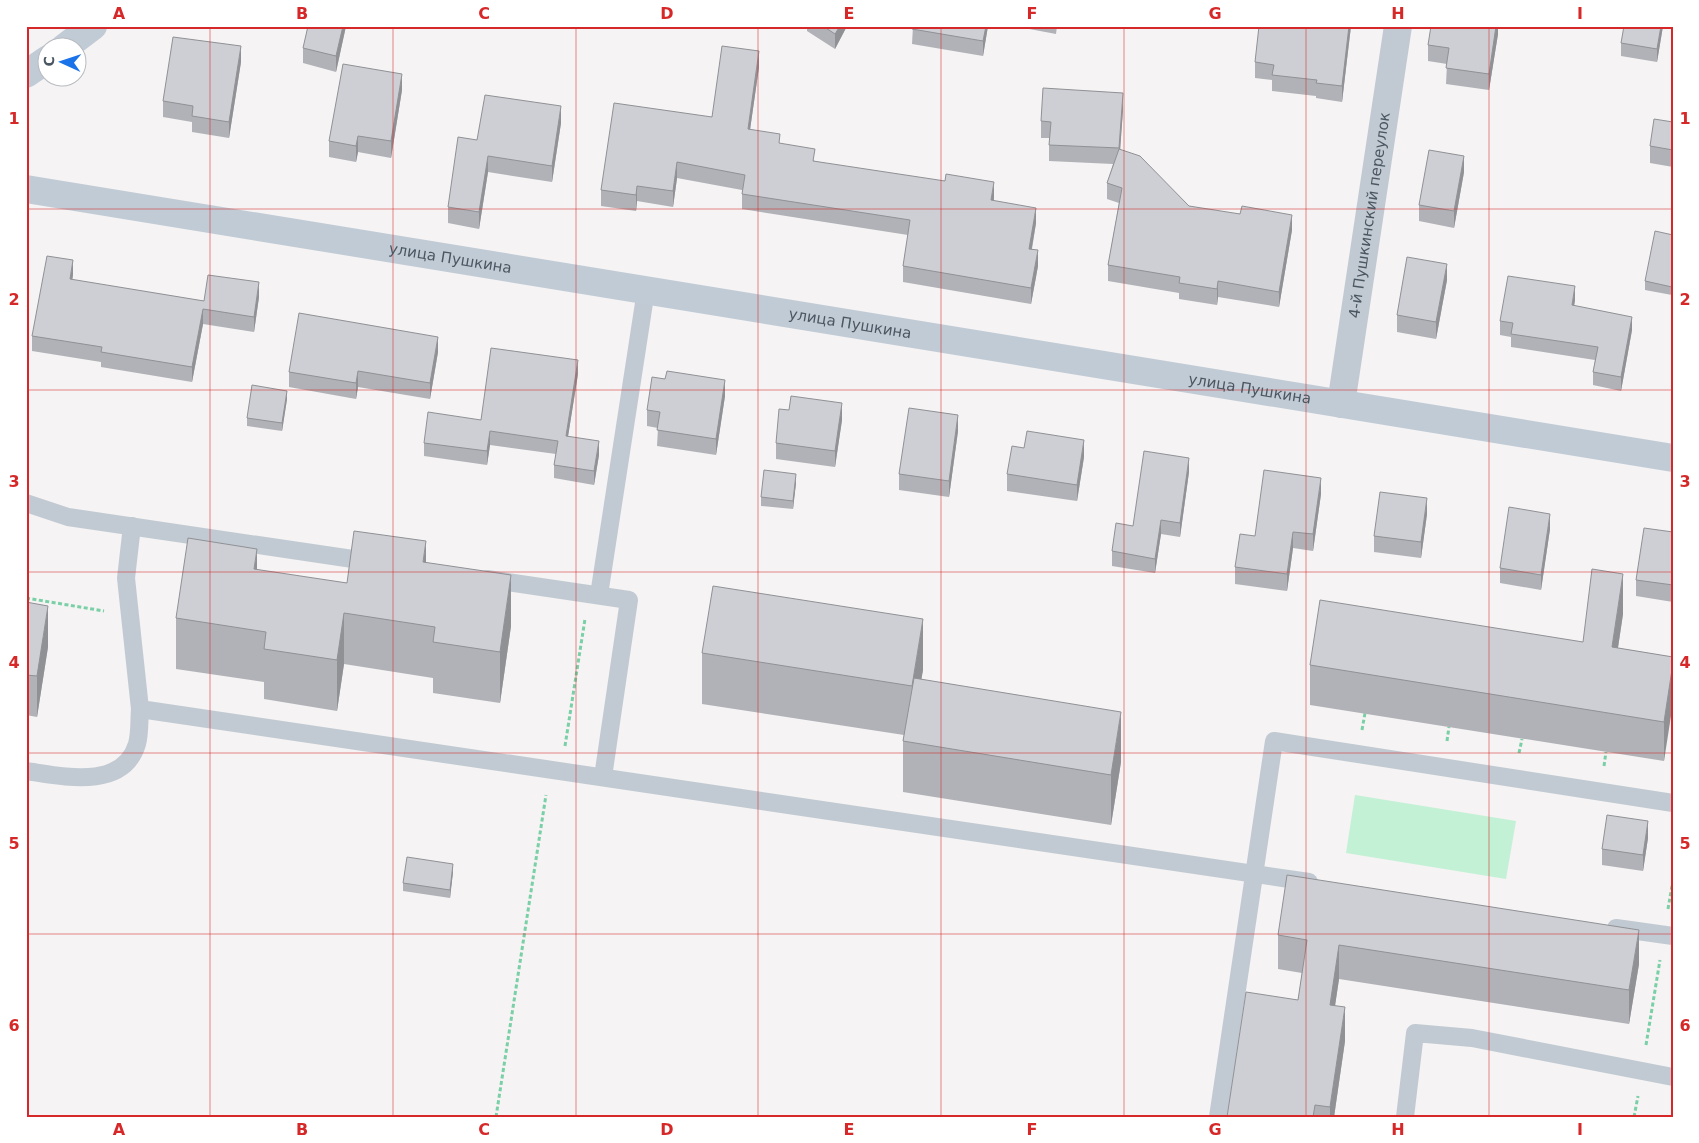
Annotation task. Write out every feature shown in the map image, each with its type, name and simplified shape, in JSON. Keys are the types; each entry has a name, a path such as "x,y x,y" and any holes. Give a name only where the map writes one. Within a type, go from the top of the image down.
{"street":[{"path":"77,38 93,26"},
{"name":"4-й Пушкинский переулок","path":"1340,404 1398,26"},
{"path":"26,74 38,66"},
{"name":"улица Пушкина","path":"26,189 1673,458"}],"lane":[{"path":"594,594 646,290"},
{"path":"26,503 68,517 395,565"},
{"path":"26,771 77,777 98,777 116,771 128,761 136,745 140,709 126,578 132,526"},
{"path":"472,576 629,600 603,777"},
{"path":"140,709 1322,884"},
{"path":"1218,1117 1274,741 1673,803"},
{"path":"1600,925 1668,935"},
{"path":"1405,1117 1415,1033 1472,1038 1673,1077"}],"path":[{"path":"496,1117 556,770 594,594"},
{"path":"26,598 129,615"},
{"path":"1634,1117 1668,935 1673,880"}],"green space":[{"path":"1355,795 1516,821 1506,879 1346,853"}],"building":[{"path":"308,26 343,26 336,56 303,48"},
{"path":"823,26 840,26 835,34"},
{"path":"913,26 986,26 983,41 912,29"},
{"path":"1259,26 1349,26 1342,86 1316,83 1317,80 1272,75 1274,65 1255,62"},
{"path":"1431,26 1496,26 1489,74 1446,68 1449,48 1428,45"},
{"path":"1624,26 1661,26 1657,49 1621,43"},
{"path":"173,37 241,46 229,122 192,116 193,106 163,101"},
{"path":"722,46 759,51 748,129 780,134 779,143 815,149 813,161 945,181 946,174 994,182 991,200 1036,208 1029,249 1038,250 1031,288 903,266 910,220 742,194 745,175 677,162 673,191 637,186 636,195 601,190 614,103 712,117"},
{"path":"343,64 402,74 391,141 358,136 356,146 329,141"},
{"path":"1043,88 1123,93 1119,148 1049,145 1051,122 1041,121"},
{"path":"485,95 561,106 552,166 488,156 479,212 448,207 458,137 477,140"},
{"path":"1654,119 1673,122 1673,150 1650,146"},
{"path":"1119,149 1140,156 1189,206 1240,214 1242,206 1292,215 1279,292 1218,281 1217,289 1179,283 1180,277 1108,265 1122,188 1107,183"},
{"path":"1429,150 1464,156 1454,211 1419,205"},
{"path":"1655,231 1673,235 1672,287 1645,281"},
{"path":"47,256 73,260 70,279 204,301 208,275 259,282 254,317 203,309 192,367 101,352 102,347 32,336"},
{"path":"1407,257 1447,264 1436,322 1397,315"},
{"path":"1508,276 1575,286 1572,305 1632,317 1621,377 1593,372 1598,347 1511,334 1513,323 1500,321"},
{"path":"299,313 438,337 430,383 358,371 356,383 289,372"},
{"path":"491,348 578,360 566,436 599,441 594,471 554,465 558,441 490,431 487,451 424,443 428,412 481,420"},
{"path":"667,371 725,380 716,439 657,430 660,412 647,410 652,377 665,379"},
{"path":"252,385 287,391 282,423 247,418"},
{"path":"791,396 842,403 835,451 776,443 779,409 789,410"},
{"path":"909,408 958,415 949,481 899,474"},
{"path":"1027,431 1084,440 1077,485 1007,474 1012,446 1024,448"},
{"path":"1144,451 1189,458 1180,523 1161,520 1155,559 1112,551 1116,523 1133,526"},
{"path":"764,470 796,474 793,501 761,497"},
{"path":"1264,470 1321,478 1313,534 1293,532 1287,574 1235,567 1240,534 1255,536"},
{"path":"1380,492 1427,498 1421,542 1374,536"},
{"path":"1509,507 1550,514 1541,575 1500,568"},
{"path":"1644,528 1673,532 1673,585 1636,580"},
{"path":"354,531 426,541 423,562 511,575 500,652 433,642 435,627 344,613 337,660 264,649 266,632 176,618 188,538 257,549 254,569 347,583"},
{"path":"1592,569 1623,574 1612,647 1673,657 1664,722 1310,665 1320,600 1583,642"},
{"path":"713,586 923,619 912,686 702,653"},
{"path":"26,602 48,606 37,676 26,675"},
{"path":"914,678 1121,712 1111,775 903,741"},
{"path":"1607,815 1648,821 1643,855 1602,849"},
{"path":"407,857 453,864 450,890 403,883"},
{"path":"1287,875 1639,930 1629,990 1339,945 1330,1005 1345,1007 1330,1107 1315,1105 1313,1117 1227,1117 1246,992 1298,1000 1307,940 1278,935"}]}
